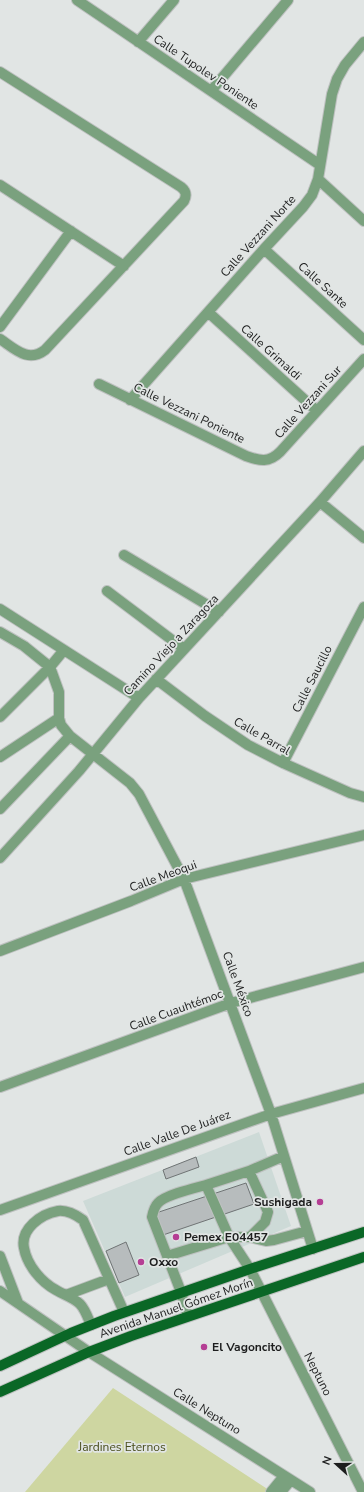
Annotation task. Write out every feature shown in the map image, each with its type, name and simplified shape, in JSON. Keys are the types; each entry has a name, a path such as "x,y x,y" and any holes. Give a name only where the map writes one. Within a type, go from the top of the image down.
{"main road":[{"name":"Avenida Manuel Gómez Morín","path":"0,1366 91,1325 124,1312 364,1232"},
{"name":"Avenida Manuel Gómez Morín","path":"0,1392 89,1352 261,1291 364,1258"}],"street":[{"name":"Calle Tupolev Poniente","path":"77,0 320,165"},
{"path":"138,42 174,0"},
{"path":"211,91 288,0"},
{"name":"Calle Vezzani Norte","path":"130,400 303,207 312,195 318,179 337,79 345,65 364,42"},
{"path":"0,72 185,191 186,196 184,201 124,266 38,356 25,355 0,339"},
{"path":"318,179 364,221"},
{"path":"0,185 124,266"},
{"path":"0,327 71,231"},
{"name":"Calle Sante","path":"264,249 364,340"},
{"name":"Calle Grimaldi","path":"208,312 317,411"},
{"name":"Calle Vezzani Sur","path":"269,460 280,452 364,358"},
{"name":"Calle Vezzani Poniente","path":"99,384 246,456 255,459 269,460"},
{"name":"Camino Viejo a Zaragoza","path":"0,858 94,754 139,698 320,502 364,451"},
{"path":"320,502 364,538"},
{"path":"124,555 219,612"},
{"path":"107,591 184,649"},
{"name":"Calle Saucillo","path":"283,764 364,607"},
{"path":"0,609 139,698"},
{"path":"0,632 24,646 50,667 59,692 59,718 61,725 70,736 2,805"},
{"path":"0,717 50,667 64,650"},
{"name":"Calle Parral","path":"156,679 205,716 248,745 283,764 350,793 364,797"},
{"path":"0,757 59,718"},
{"name":"Calle México","path":"70,736 130,784 139,794 184,879 271,1114 312,1249"},
{"name":"Calle Meoqui","path":"0,951 184,879 364,835"},
{"name":"Calle Cuauhtémoc","path":"0,1087 231,1003 364,967"},
{"name":"Calle Valle De Juárez","path":"0,1210 271,1114 364,1088"},
{"path":"188,1316 181,1292 152,1217 155,1206 159,1201 185,1191 249,1171 284,1156"},
{"path":"249,1171 268,1212 265,1222 250,1238"},
{"name":"Neptuno","path":"206,1185 229,1237 250,1269 363,1492"},
{"path":"91,1325 81,1304 43,1282 29,1263 24,1248 23,1241 29,1228 37,1220 58,1211 76,1215 83,1220 124,1312"},
{"path":"167,1256 229,1237 250,1238 266,1241 307,1231"},
{"path":"0,1256 18,1303"},
{"path":"66,1295 109,1279"},
{"name":"Calle Neptuno","path":"0,1292 89,1352 310,1492"},
{"path":"271,1492 288,1478"},
{"path":"281,1492 288,1478"}],"shaded area":[{"path":"259,1132 291,1226 125,1297 83,1201"}],"green space":[{"name":"Jardines Eternos","path":"113,1388 272,1492 25,1492"}],"building":[{"path":"196,1157 199,1167 166,1179 163,1170"},
{"path":"246,1183 254,1204 163,1235 156,1213"},
{"path":"126,1242 139,1275 119,1283 106,1251"}],"place":[{"name":"Sushigada","path":"320,1202"},
{"name":"Pemex E04457","path":"176,1237"},
{"name":"Oxxo","path":"141,1262"},
{"name":"El Vagoncito","path":"204,1347"}]}
